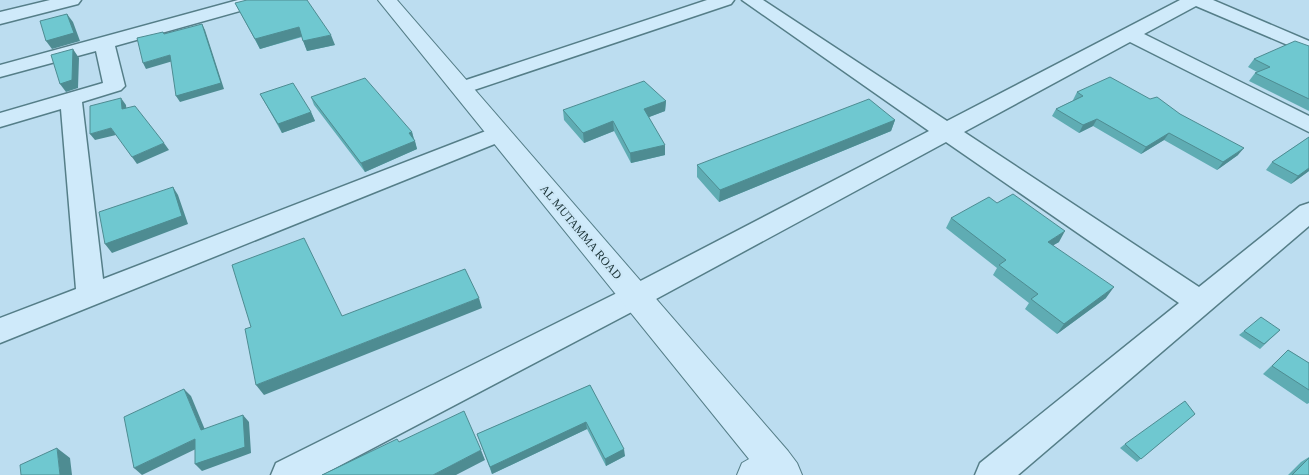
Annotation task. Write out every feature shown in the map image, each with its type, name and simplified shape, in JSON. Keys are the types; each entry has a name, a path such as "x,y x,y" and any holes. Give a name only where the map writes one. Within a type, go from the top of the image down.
{"street":[{"path":"0,18 72,0"},
{"path":"0,71 259,0"},
{"name":"AL MUTAMMA ROAD","path":"387,0 636,297 771,471"},
{"path":"751,0 1200,302"},
{"path":"288,475 636,297 1196,0 1309,48"},
{"path":"461,88 719,1"},
{"path":"1129,34 1309,125"},
{"path":"0,120 114,86 104,42"},
{"path":"71,98 91,296"},
{"path":"0,332 499,134"},
{"path":"992,475 1309,212"}],"building":[{"path":"247,0 307,0 331,35 303,41 299,27 255,39 235,3"},
{"path":"67,14 74,33 46,41 40,21"},
{"path":"202,24 221,83 176,96 170,55 143,63 137,38 163,32 164,34"},
{"path":"1295,41 1309,46 1309,99 1255,73 1270,67 1254,59"},
{"path":"73,49 72,80 60,84 51,55"},
{"path":"1110,77 1150,99 1157,97 1180,114 1244,148 1223,162 1169,133 1146,147 1097,119 1083,125 1056,109 1083,96 1077,92"},
{"path":"365,78 412,132 409,133 415,141 361,163 311,97"},
{"path":"644,81 666,101 644,109 665,145 630,153 613,121 583,133 563,110"},
{"path":"293,83 311,112 278,124 260,94"},
{"path":"121,98 122,109 135,106 164,143 132,157 111,128 90,134 90,106"},
{"path":"869,99 895,120 720,190 697,165"},
{"path":"1309,137 1309,168 1298,176 1272,162"},
{"path":"173,187 182,216 105,244 99,212"},
{"path":"1013,194 1065,231 1048,242 1114,287 1064,324 1031,299 1038,294 999,265 1006,260 951,218 989,197 997,203"},
{"path":"304,238 342,316 465,269 479,298 256,385 245,329 251,327 232,265"},
{"path":"1261,317 1280,330 1264,344 1244,331"},
{"path":"1288,350 1309,363 1309,390 1272,366"},
{"path":"590,385 624,449 605,459 586,422 490,467 477,434"},
{"path":"184,389 201,430 243,415 245,447 195,464 195,439 134,468 124,417"},
{"path":"1185,401 1195,414 1141,459 1125,444"},
{"path":"464,411 481,450 433,475 322,475 397,439 399,442"},
{"path":"57,448 60,475 21,475 20,465"},
{"path":"1309,458 1309,475 1292,475"}]}
